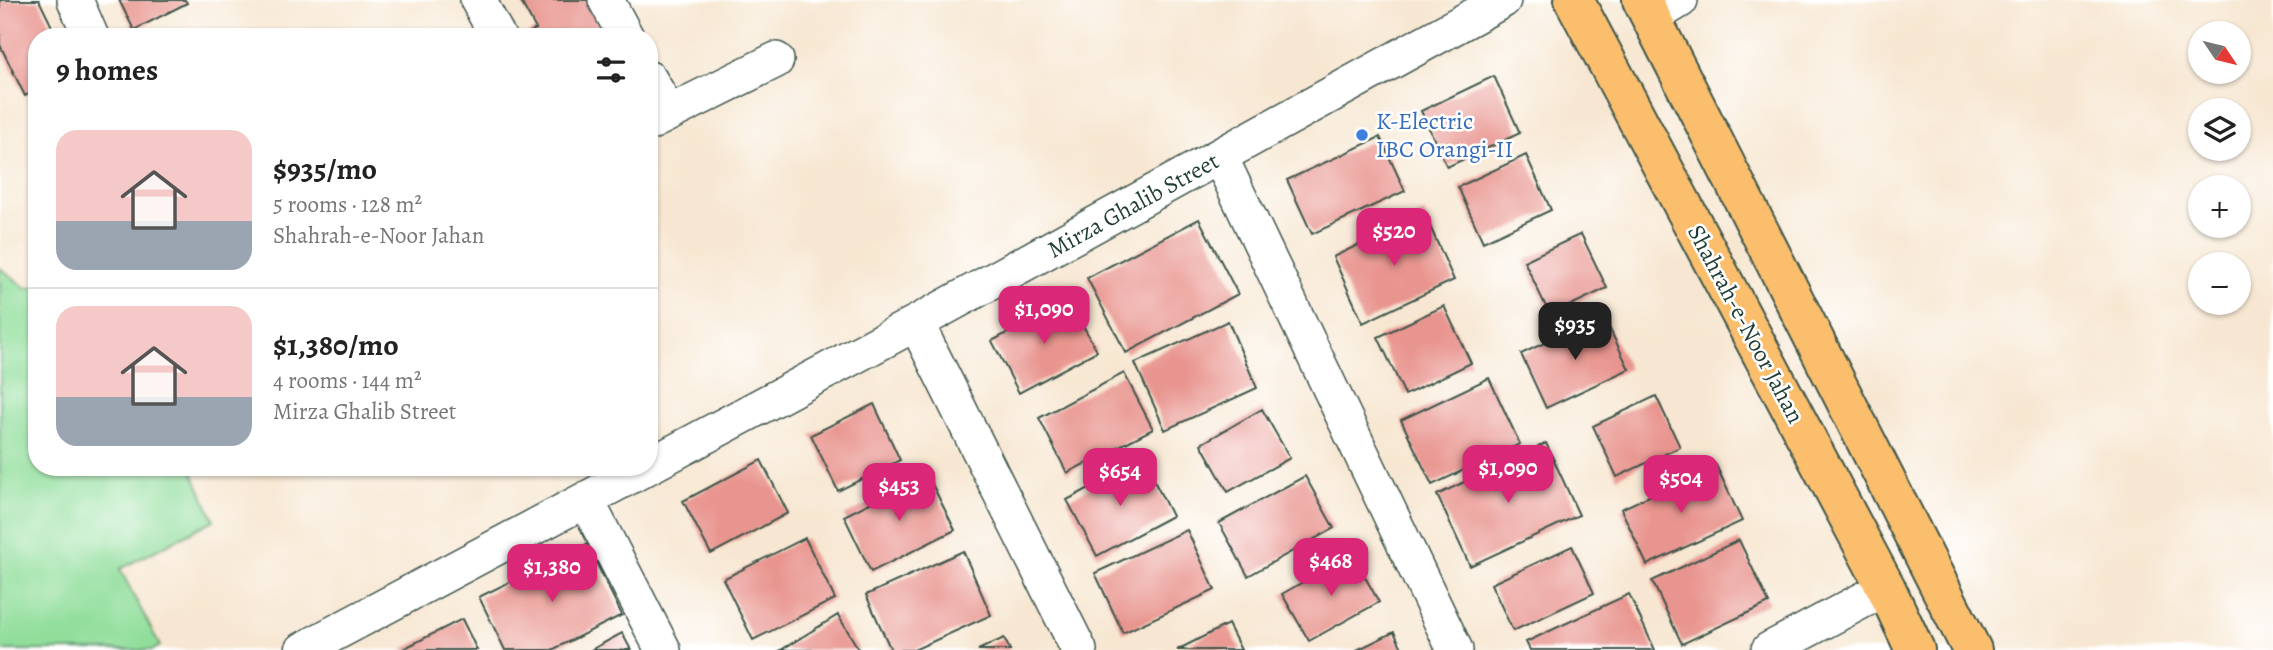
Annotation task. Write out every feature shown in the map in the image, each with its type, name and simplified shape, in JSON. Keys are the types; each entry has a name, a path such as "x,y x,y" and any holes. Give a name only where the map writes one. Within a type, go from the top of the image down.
{"main road":[{"name":"Shahrah-e-Noor Jahan","path":"1574,0 1886,587 1915,650"},
{"path":"1657,6 1972,650"}],"street":[{"path":"75,0 87,28"},
{"path":"606,0 621,28"},
{"name":"Mirza Ghalib Street","path":"658,462 1220,157 1503,0"},
{"path":"659,118 776,60"},
{"path":"1220,157 1455,650"},
{"path":"916,323 1079,650"},
{"name":"Mirza Ghalib Street","path":"303,650 631,476"},
{"path":"586,500 663,650"},
{"path":"1769,650 1886,587"}],"green space":[{"path":"0,268 28,288 28,476 194,476 214,520 120,569 160,646 153,650 0,650"}],"building":[{"path":"0,0 39,0 53,28 28,28 28,94 25,96 0,45"},
{"path":"119,0 185,0 187,3 138,28 133,28"},
{"path":"520,0 589,0 604,28 535,28"},
{"path":"1494,76 1520,133 1447,167 1421,111"},
{"path":"1380,137 1405,191 1312,234 1287,180"},
{"path":"1526,155 1551,210 1483,242 1458,187"},
{"path":"1424,213 1454,280 1363,323 1333,257"},
{"path":"1199,219 1238,294 1126,353 1087,278"},
{"path":"1581,234 1607,288 1550,315 1524,261"},
{"path":"1069,300 1097,351 1019,393 992,341"},
{"path":"1444,306 1471,363 1405,395 1378,337"},
{"path":"1603,315 1629,369 1546,408 1521,354"},
{"path":"1228,321 1257,388 1165,430 1135,363"},
{"path":"1124,373 1153,429 1067,473 1039,418"},
{"path":"1489,378 1520,444 1432,485 1401,420"},
{"path":"1656,396 1680,447 1617,477 1593,426"},
{"path":"874,404 900,460 838,491 811,435"},
{"path":"1262,409 1290,458 1228,492 1201,444"},
{"path":"1546,443 1579,515 1470,566 1437,495"},
{"path":"1143,459 1172,516 1097,556 1067,500"},
{"path":"761,460 788,513 711,554 683,501"},
{"path":"1716,465 1742,521 1647,565 1621,509"},
{"path":"927,474 955,530 871,572 844,516"},
{"path":"1305,476 1334,528 1248,576 1219,523"},
{"path":"1187,530 1215,590 1123,633 1095,573"},
{"path":"805,538 835,599 753,640 723,579"},
{"path":"1739,540 1769,603 1682,644 1652,581"},
{"path":"587,544 622,615 552,650 505,650 479,597"},
{"path":"1572,546 1594,593 1513,631 1491,584"},
{"path":"963,551 991,615 914,650 891,650 866,595"},
{"path":"1352,554 1379,602 1309,641 1282,594"},
{"path":"1629,594 1655,650 1530,650 1526,642"},
{"path":"838,615 859,650 781,650"},
{"path":"462,619 477,650 401,650"},
{"path":"1228,624 1241,650 1177,650"},
{"path":"1394,632 1403,650 1357,650"},
{"path":"622,633 631,650 591,650"},
{"path":"1004,638 1010,650 978,650"}],"place":[{"name":"K-Electric IBC Orangi-II","path":"1362,135"}]}
